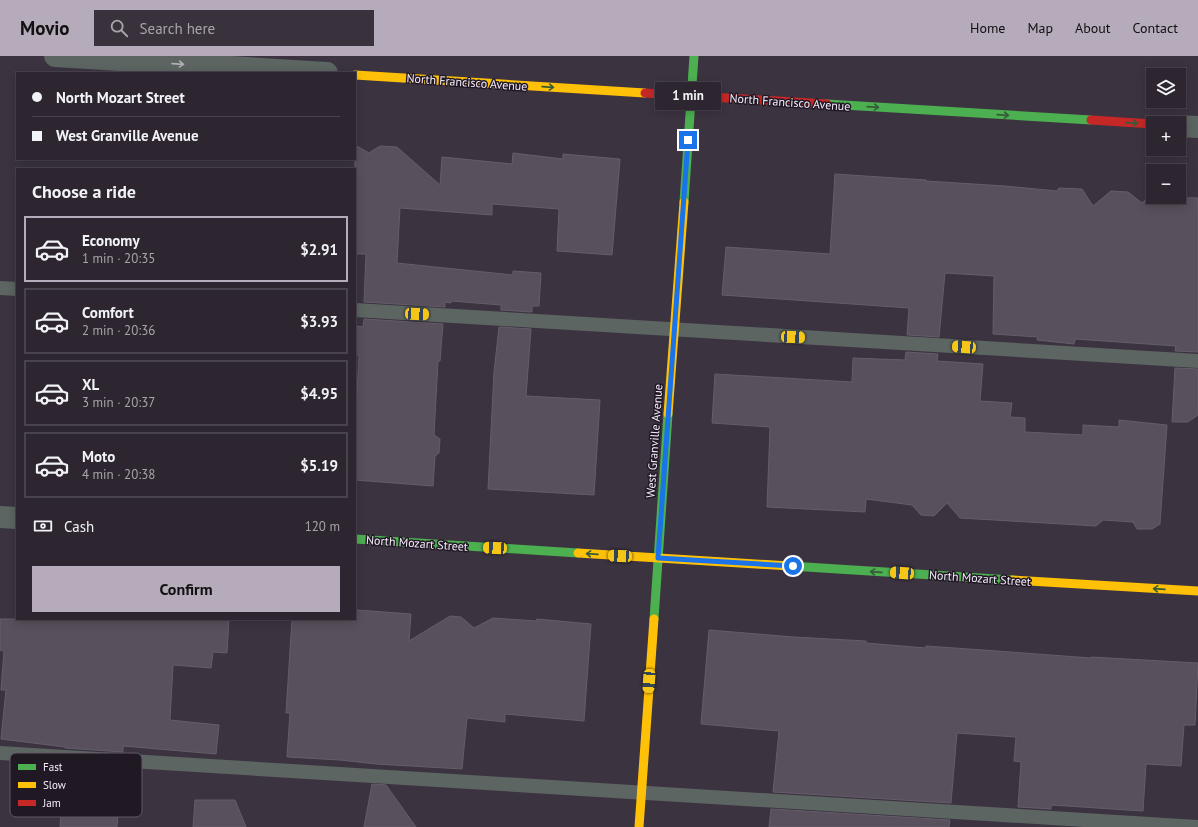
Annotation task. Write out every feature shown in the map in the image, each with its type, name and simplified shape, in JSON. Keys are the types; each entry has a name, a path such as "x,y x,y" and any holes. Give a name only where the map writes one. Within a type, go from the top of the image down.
{"street":[{"path":"55,56 311,72"},
{"name":"West Granville Avenue","path":"639,827 694,56"},
{"name":"North Francisco Avenue","path":"356,75 1146,124"},
{"path":"1186,126 1198,127"},
{"path":"0,517 16,518"},
{"name":"North Mozart Street","path":"356,539 1198,592"}],"lane":[{"path":"0,288 16,289"},
{"path":"356,310 1198,361"},
{"path":"0,753 10,754"},
{"path":"142,762 1198,827"}],"building":[{"path":"356,146 369,153 380,146 397,147 440,185 442,157 512,164 513,153 563,159 563,154 620,159 612,255 557,251 559,209 492,204 492,215 400,208 397,263 513,275 513,271 541,273 539,306 532,306 532,312 501,310 501,305 451,301 451,303 445,302 445,307 364,302 366,254 356,254"},
{"path":"835,174 1057,191 1059,188 1082,189 1093,206 1111,191 1128,192 1142,203 1146,199 1146,204 1186,204 1186,198 1198,198 1198,352 1175,351 1176,346 1075,339 1074,344 1037,340 1038,337 993,334 994,276 945,273 939,337 907,335 909,308 722,295 726,247 830,254"},
{"path":"364,319 443,324 440,361 438,361 434,435 440,439 439,453 435,456 433,486 356,480 356,413 359,355 356,354 356,333 357,326 363,327"},
{"path":"499,327 531,329 526,396 600,400 594,495 488,489 494,372"},
{"path":"906,352 938,354 937,361 983,364 980,401 1012,403 1010,417 1025,418 1025,432 1083,435 1083,425 1119,427 1119,420 1167,425 1160,524 1152,529 1137,529 1133,522 1103,520 1096,526 960,518 947,503 934,516 921,515 912,505 866,499 865,512 767,507 770,427 712,423 715,374 852,382 853,358 905,360"},
{"path":"1175,368 1198,369 1198,415 1188,422 1172,422"},
{"path":"356,610 411,614 409,641 450,616 461,617 474,628 493,618 536,621 537,619 591,624 584,721 505,714 505,722 467,718 462,769 287,757 290,713 286,713 292,620 356,620"},
{"path":"0,619 229,620 227,653 213,652 211,668 173,665 170,720 219,725 216,754 123,746 123,752 65,748 1,739 6,690 1,690 4,651 0,650"},
{"path":"709,630 866,641 866,643 926,648 926,646 1091,658 1198,663 1195,725 1184,725 1181,766 1146,764 1143,811 1051,805 1051,809 1018,807 1021,762 1014,761 1016,737 957,733 951,803 773,792 779,731 701,724"},
{"path":"372,784 386,785 416,827 364,827"},
{"path":"195,800 235,800 246,827 193,827"},
{"path":"771,809 950,820 949,827 769,827"},
{"path":"61,817 118,817 117,827 60,827"}],"traffic: fast":[{"path":"684,202 694,56"},
{"path":"827,104 1091,120"},
{"path":"654,619 668,414"},
{"path":"356,539 578,553"},
{"path":"790,566 1012,580"}],"traffic: slow":[{"path":"356,75 645,93"},
{"path":"668,414 684,202"},
{"path":"578,553 790,566"},
{"path":"1012,580 1198,591"},
{"path":"639,827 654,619"}],"traffic: jam":[{"path":"645,93 827,104"},
{"path":"1091,120 1146,124"}],"route":[{"path":"688,140 658,558 793,566"}]}
